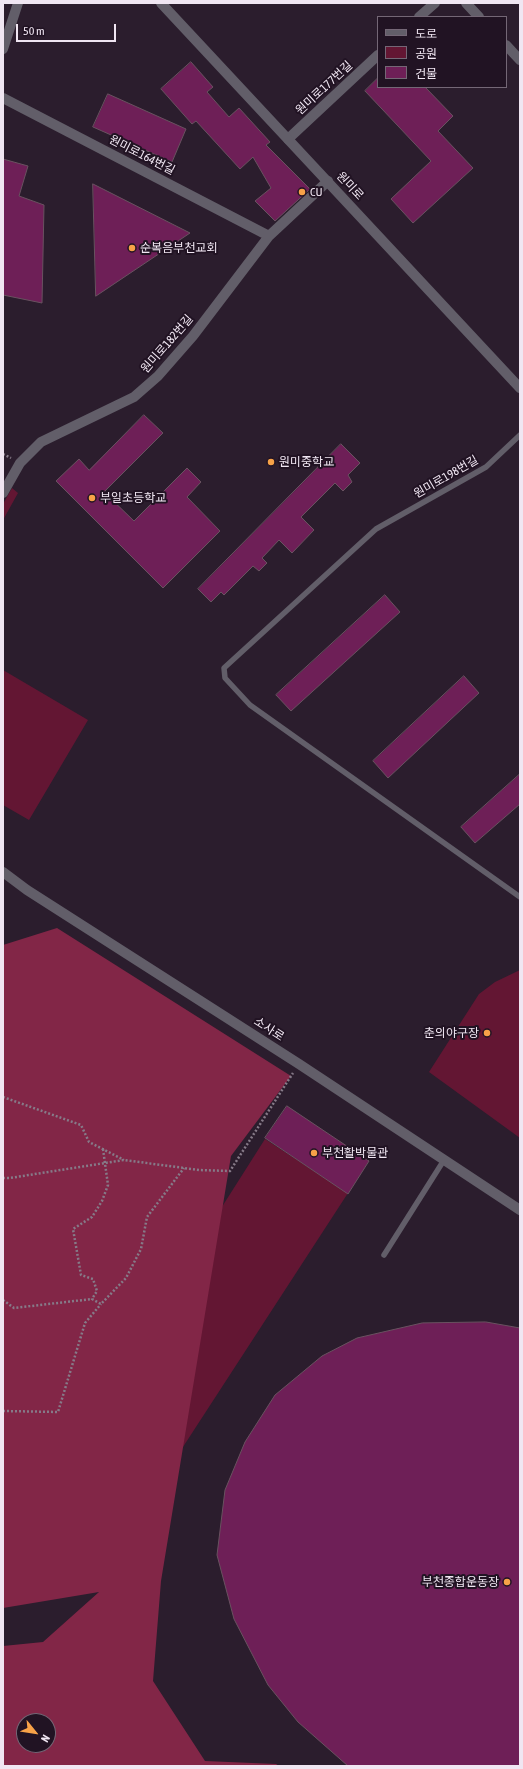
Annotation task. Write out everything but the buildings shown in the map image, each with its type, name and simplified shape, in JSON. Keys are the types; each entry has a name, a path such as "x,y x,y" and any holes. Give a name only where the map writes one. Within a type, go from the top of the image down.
{"street":[{"path":"3,49 18,3"},
{"name":"원미로","path":"161,3 520,388"},
{"path":"420,16 434,3"},
{"path":"466,3 478,16"},
{"path":"507,46 520,60"},
{"name":"원미로177번길","path":"288,139 377,57"},
{"name":"원미로164번길","path":"3,98 269,236"},
{"name":"원미로182번길","path":"3,493 20,463 41,442 134,397 158,376 194,336 269,236 328,181"},
{"name":"소사로","path":"3,872 28,890 299,1064 520,1210"}],"lane":[{"name":"원미로198번길","path":"520,435 486,467 376,529 224,668 225,678 250,705 520,897"},
{"path":"384,1255 444,1160"}],"path":[{"path":"3,1178 124,1160 184,1168 230,1171 299,1064"},
{"path":"3,1098 81,1125 89,1142 124,1160"},
{"path":"92,1299 98,1291 93,1279 81,1275 73,1229 92,1216 102,1201 108,1185 103,1149"},
{"path":"3,1411 58,1412 85,1323 126,1278 141,1249 147,1217 184,1168"},
{"path":"3,1300 14,1308 92,1299 101,1304"}],"green space":[{"path":"12,488 18,493 3,520 3,504"},
{"path":"3,670 88,720 29,820 3,805"},
{"name":"춘의야구장","path":"520,970 520,1138 429,1072 479,994 495,982"},
{"path":"265,1139 348,1193 181,1450 100,1399"}],"shaded area":[{"path":"57,928 291,1076 231,1156 161,1581 153,1681 205,1761 276,1764 279,1766 3,1766 3,1646 43,1642 99,1592 3,1608 3,945"}],"place":[{"name":"CU","path":"302,192"},
{"name":"순복음부천교회","path":"132,248"},
{"name":"원미중학교","path":"271,462"},
{"name":"부일초등학교","path":"92,498"},
{"name":"춘의야구장","path":"487,1033"},
{"name":"부천활박물관","path":"314,1153"},
{"name":"부천종합운동장","path":"507,1582"}]}
